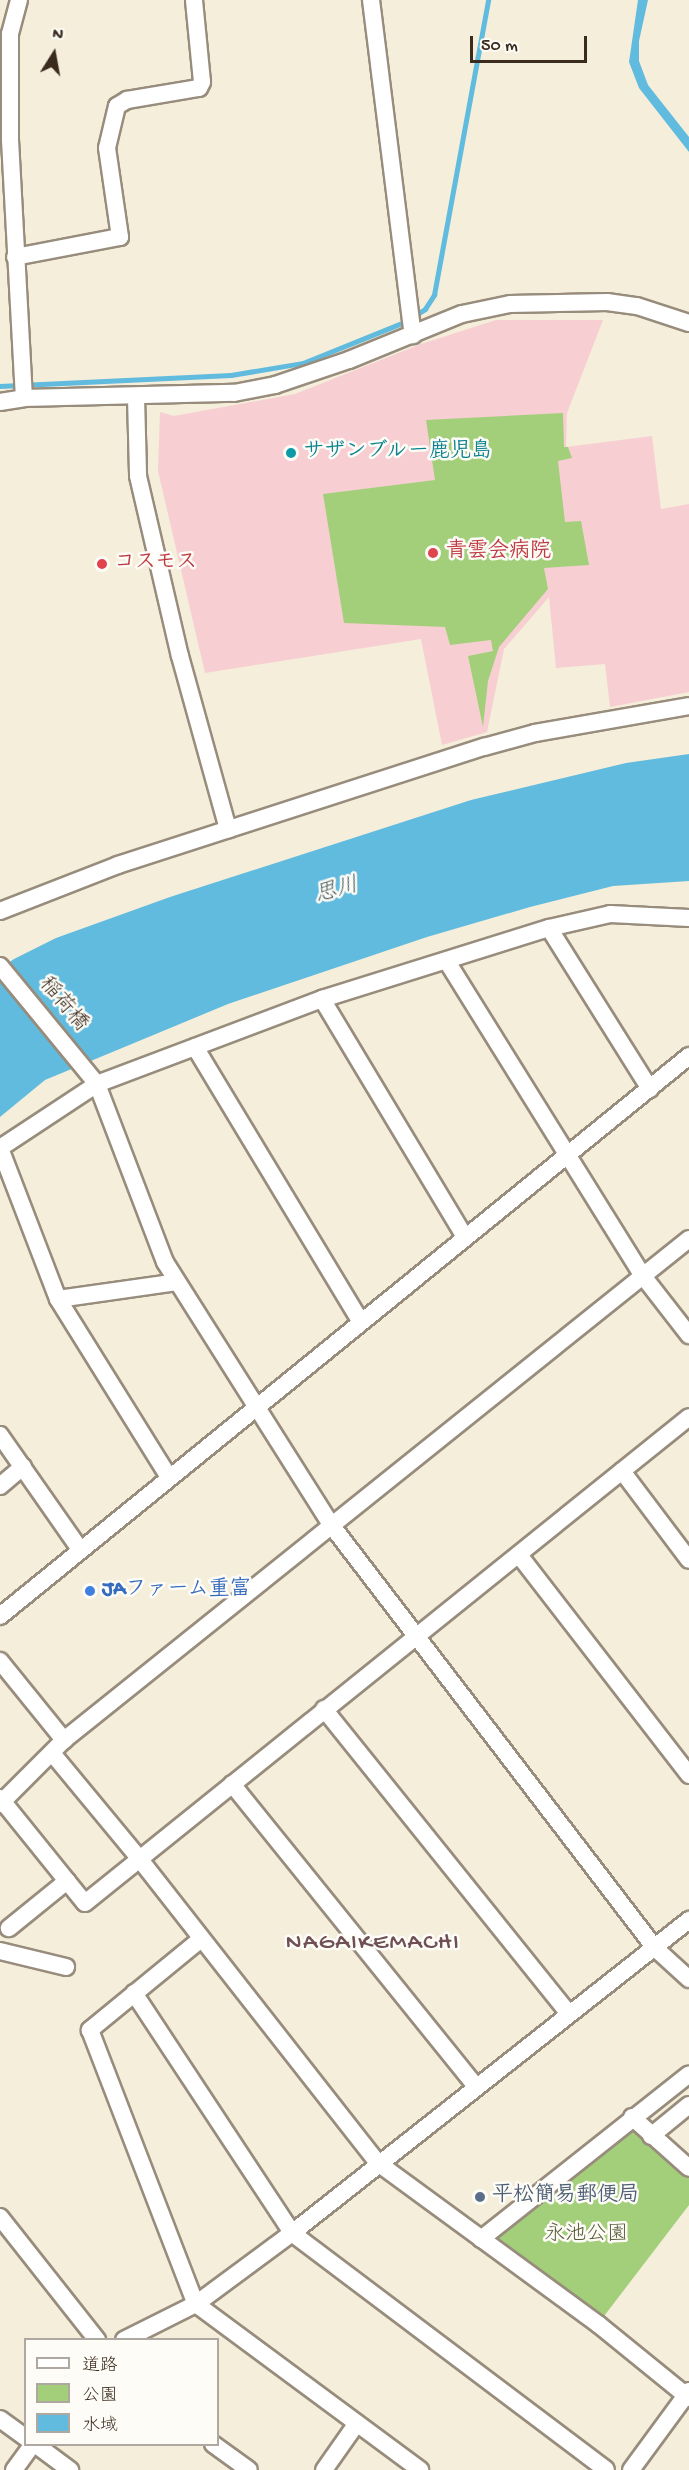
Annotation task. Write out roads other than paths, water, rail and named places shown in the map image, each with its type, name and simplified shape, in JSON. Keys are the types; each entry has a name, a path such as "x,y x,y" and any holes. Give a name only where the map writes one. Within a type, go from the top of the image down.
{"street":[{"path":"19,0 10,34 10,266 24,398"},
{"path":"10,266 120,237 106,148 117,106 127,100 199,88 202,82 194,0"},
{"path":"371,0 413,331"},
{"path":"0,402 24,398 234,393 275,385 413,331 490,307 572,301 637,306 689,323"},
{"path":"136,397 138,476 180,656 228,829"},
{"path":"0,911 56,886 228,829 525,736 689,706"},
{"path":"168,1476 58,1299 0,1148 94,1078 195,1047 322,999 448,963 549,928 610,914 689,918"},
{"path":"549,928 650,1089"},
{"path":"448,963 566,1156 643,1276 689,1335"},
{"name":"稲荷橋","path":"0,966 94,1078 165,1262 332,1526 655,1948 689,1979"},
{"path":"322,999 465,1237"},
{"path":"195,1047 360,1321"},
{"path":"0,1616 79,1548 689,1056"},
{"path":"689,1239 64,1740 1,1801 85,1903 138,1857 232,1784 415,1634 519,1554 689,1417"},
{"path":"58,1299 177,1282"},
{"path":"0,1435 79,1548"},
{"path":"0,1486 23,1467"},
{"path":"622,1471 689,1560"},
{"path":"519,1554 689,1775"},
{"path":"0,1661 64,1740"},
{"path":"324,1709 568,2012"},
{"path":"51,1753 138,1857 378,2163 598,2324 688,2395 631,2470"},
{"path":"232,1784 476,2086"},
{"path":"9,1928 67,1881"},
{"path":"128,2338 196,2304 292,2232 568,2012 689,1920"},
{"path":"201,1939 90,2030 196,2304 420,2470"},
{"path":"0,1951 66,1967"},
{"path":"134,1993 292,2232 606,2470"},
{"path":"480,2239 689,2074"},
{"path":"651,2136 689,2105"},
{"path":"632,2117 689,2168"},
{"path":"0,2217 95,2338"},
{"path":"0,2419 24,2437"},
{"path":"324,2470 357,2423"},
{"path":"14,2470 33,2446"},
{"path":"35,2446 70,2470"},
{"path":"214,2446 249,2470"}],"water":[{"path":"638,0 648,0 639,41 639,61 648,85 689,137 689,152 639,88 629,62"},
{"name":"思川","path":"689,754 689,881 613,886 530,907 427,937 228,1004 45,1080 0,1117 0,969 14,959 56,938 170,897 471,800 626,763"}],"waterway":[{"path":"414,316 425,309 434,295 488,0"},
{"path":"0,386 231,375 303,363 407,321"}],"place":[{"name":"サザンブルー鹿児島","path":"291,453"},
{"name":"青雲会病院","path":"433,553"},
{"name":"コスモス","path":"102,564"},
{"name":"JAファーム重富","path":"90,1591"},
{"name":"平松簡易郵便局","path":"480,2197"}],"district":[{"name":"NAGAIKEMACHI","path":"373,1944"}],"park label":[{"name":"永池公園","path":"586,2236"}]}
